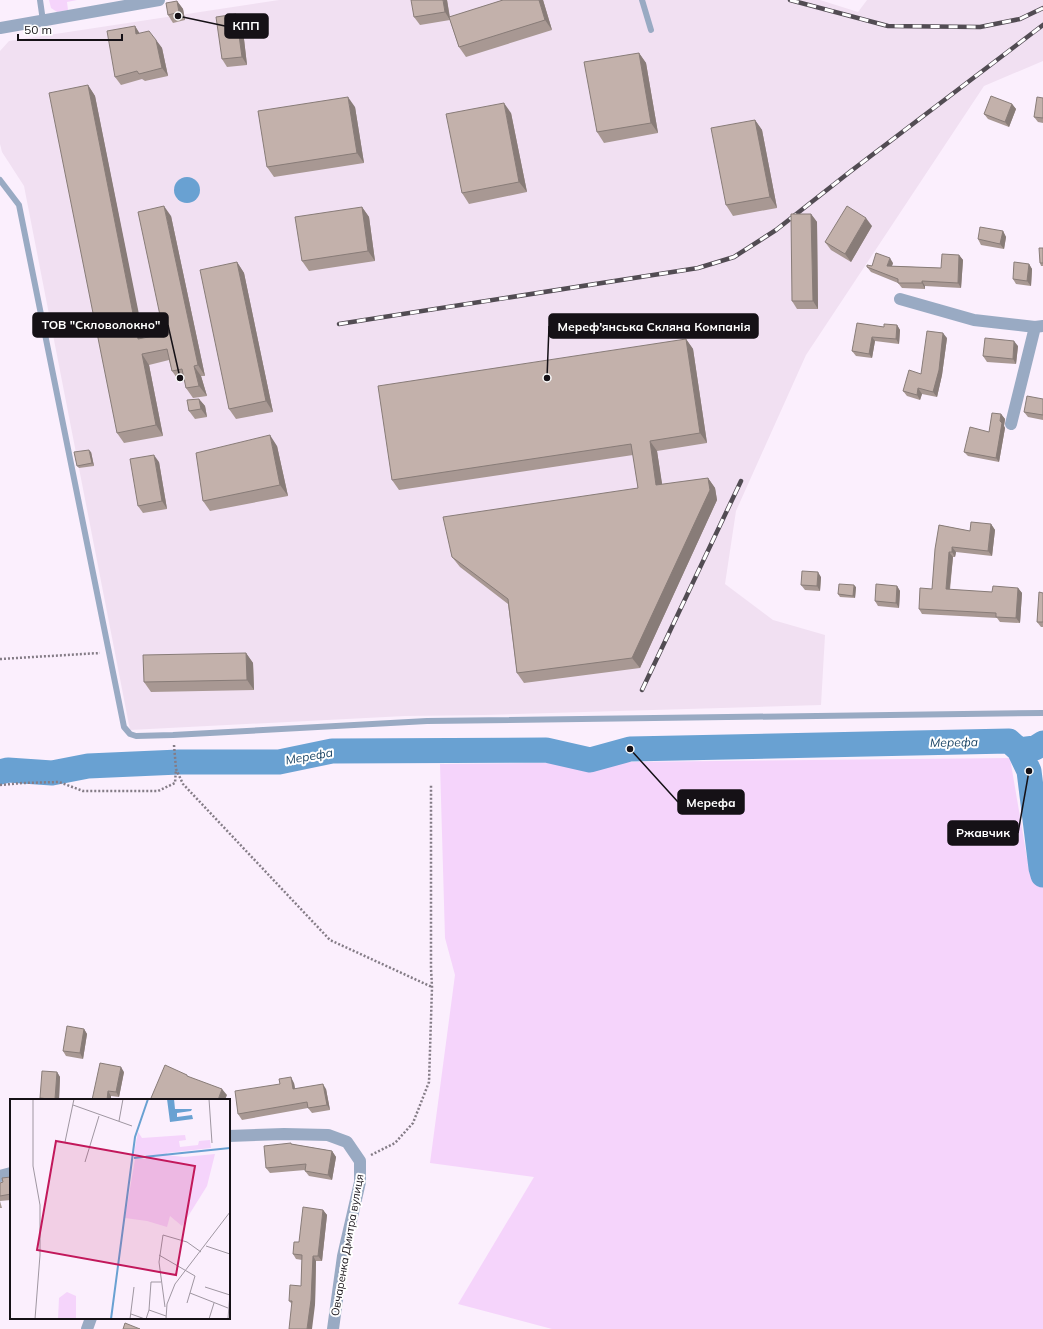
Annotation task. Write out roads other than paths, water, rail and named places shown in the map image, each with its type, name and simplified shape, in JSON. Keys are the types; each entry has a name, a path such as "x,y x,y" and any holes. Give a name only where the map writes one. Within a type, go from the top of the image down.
{"street":[{"path":"0,28 144,1 159,0"},
{"path":"900,299 974,320 1039,327 1011,424"},
{"name":"Овчаренка Дмитра вулиця","path":"230,1136 284,1134 328,1135 347,1142 360,1160 360,1182 343,1256 334,1329"},
{"path":"0,1176 10,1173"},
{"path":"87,1329 91,1319"}],"lane":[{"path":"40,0 43,20"},
{"path":"642,0 651,30"},
{"path":"0,180 19,205 108,652 124,727 130,734 136,736 427,721 1043,713"}],"water":[{"path":"187,177 196,181 200,190 196,199 187,203 178,199 174,190 178,181"}],"waterway":[{"name":"Мерефа","path":"0,772 8,770 52,773 88,766 179,762 279,762 332,751 546,750 590,760 630,749 1009,741 1019,750 1035,748 1043,743"},
{"path":"1019,750 1029,771 1043,875"}],"railway":[{"path":"790,0 888,26 980,27 1020,19 1043,8"},
{"path":"339,324 698,268 734,257 776,230 1043,25"},
{"path":"642,690 741,481"}],"place":[{"name":"КПП","path":"178,16"},
{"name":"ТОВ \"Скловолокно\"","path":"180,378"},
{"name":"Мереф'янська Скляна Компанія","path":"547,378"},
{"name":"Мерефа","path":"630,749"},
{"name":"Ржавчик","path":"1029,771"}]}
